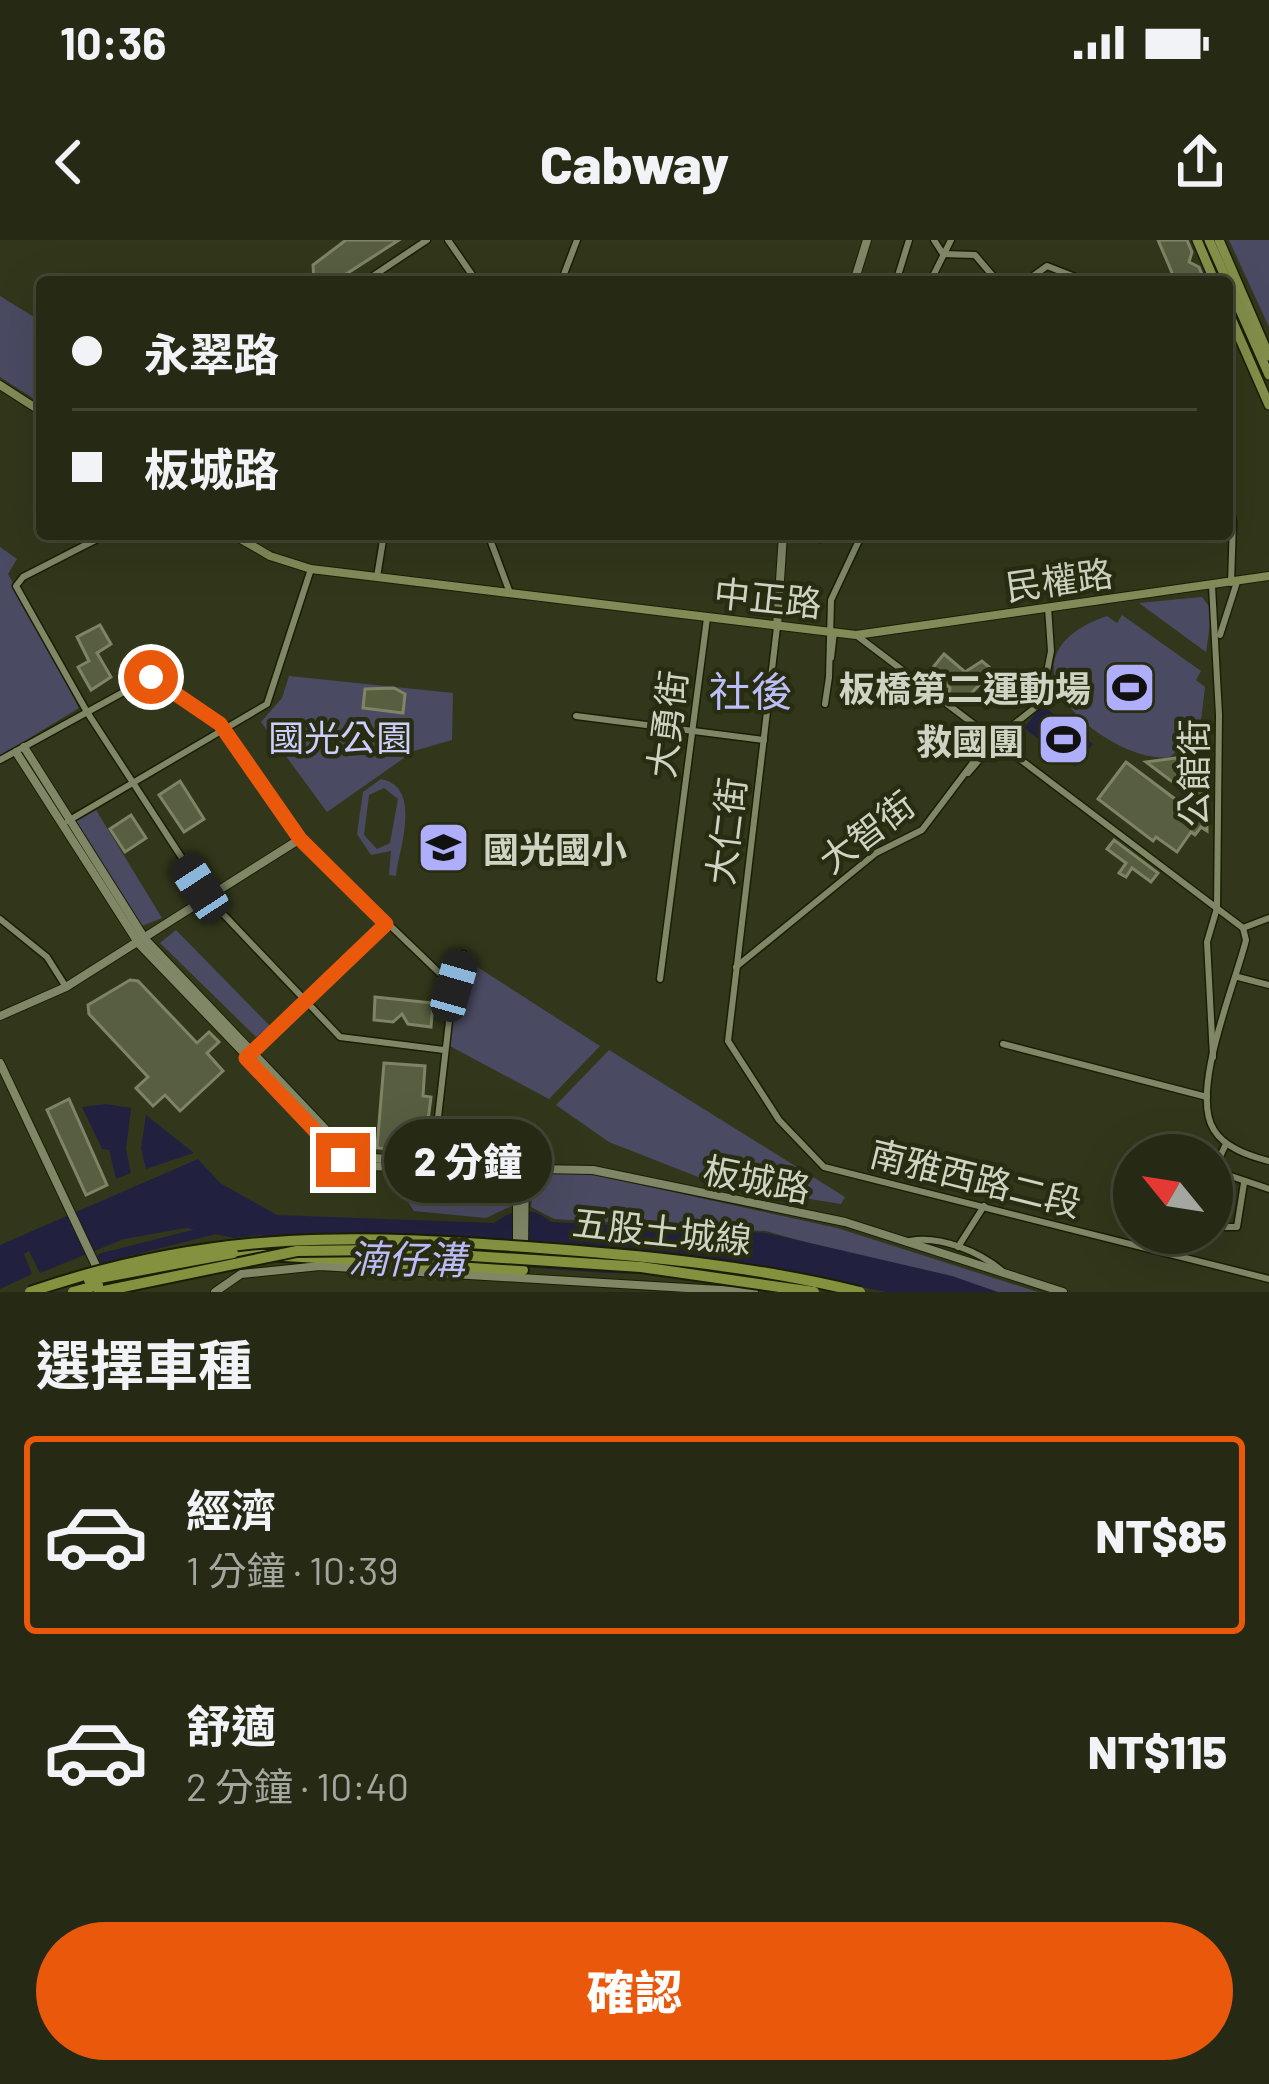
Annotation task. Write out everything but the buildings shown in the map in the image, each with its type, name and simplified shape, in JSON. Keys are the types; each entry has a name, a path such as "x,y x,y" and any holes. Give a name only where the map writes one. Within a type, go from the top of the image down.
{"highway":[{"name":"五股土城線","path":"33,1292 218,1245 357,1237 686,1260 860,1292"},
{"name":"五股土城線","path":"100,1292 297,1251 380,1250 641,1267 814,1292"},
{"path":"33,1292 231,1256 519,1272"},
{"path":"73,1292 231,1256 320,1267"}],"main road":[{"path":"1197,240 1212,276"},
{"path":"1209,240 1223,276"},
{"path":"1219,240 1269,356"},
{"path":"1233,300 1265,380 1269,405"},
{"path":"1233,320 1265,380"},
{"path":"1,384 36,408"},
{"name":"中正路","path":"242,540 270,556 311,569 856,635"},
{"name":"民權路","path":"856,635 1269,576"}],"street":[{"path":"373,276 427,240"},
{"path":"448,240 473,276"},
{"path":"563,276 577,240"},
{"path":"856,276 867,240"},
{"path":"898,276 909,240"},
{"path":"934,240 943,254"},
{"path":"933,276 951,240"},
{"path":"943,254 975,255 993,276"},
{"path":"1034,276 1049,266 1073,276"},
{"path":"1218,638 1234,583 1233,523"},
{"path":"96,540 16,582 87,712 208,898 340,1037 444,1050"},
{"path":"377,578 383,540"},
{"path":"490,540 510,593"},
{"path":"777,627 783,540"},
{"path":"825,704 831,599 859,540"},
{"path":"65,823 227,733 273,697 311,569"},
{"path":"1212,586 1218,638"},
{"name":"大智街","path":"736,967 881,849 922,830 995,740 1041,703 1051,651 1048,608"},
{"name":"大勇街","path":"660,979 707,618"},
{"name":"大仁街","path":"728,1041 777,627"},
{"name":"中正路","path":"856,635 1243,928"},
{"name":"公館街","path":"1213,1057 1207,942 1217,908 1218,638"},
{"path":"0,760 151,677 227,733 300,839 454,986"},
{"path":"576,716 764,740"},
{"name":"板城路","path":"20,749 142,942 352,1166 593,1170 910,1241 1063,1292"},
{"path":"0,1016 66,987 300,839"},
{"path":"1217,1134 1207,1097 1213,1057 1246,940 1243,928 1269,918"},
{"path":"0,919 46,957 66,987"},
{"path":"249,1055 386,924"},
{"path":"432,1170 444,1050 463,954"},
{"path":"1237,977 1269,985"},
{"path":"1212,1006 1230,1000"},
{"name":"南雅西路二段","path":"728,1041 778,1120 814,1161 1269,1279"},
{"path":"1003,1044 1207,1097"},
{"path":"0,1052 7,1079"},
{"path":"0,1064 111,1292"},
{"path":"1233,1147 1269,1161"},
{"path":"519,1272 521,1171"},
{"path":"1233,1179 1269,1189"},
{"path":"1233,1227 1237,1227 1244,1183"},
{"path":"958,1247 984,1206"},
{"path":"910,1241 925,1238 958,1247 988,1259 1005,1273"},
{"path":"215,1292 241,1274 320,1267 519,1272 754,1292"}],"green space":[{"path":"1229,240 1269,240 1269,327"},
{"path":"0,296 36,318 36,400 0,377"},
{"path":"0,547 17,559 8,574 79,708 0,756"},
{"path":"1202,597 1212,610 1206,652 1139,603"},
{"name":"板橋第二運動場","path":"1122,615 1201,671 1196,680 1205,687 1200,729 1170,757 1118,745 1092,728 1070,706 1056,682 1055,658 1071,635 1107,616 1117,623"},
{"name":"國光公園","path":"289,676 453,693 452,740 414,751 327,812 261,722 282,698"},
{"path":"381,779 401,793 405,819 396,876 389,875 391,851 371,855 357,834 363,792","holes":["384,788 398,799 390,843 377,849 364,835 369,795"]},
{"path":"96,810 162,918 142,926 76,821"},
{"path":"176,930 270,1026 256,1037 160,943"},
{"path":"465,959 600,1046 549,1099 448,1045"},
{"path":"609,1050 845,1197 841,1204 716,1184 609,1142 556,1105"},
{"path":"591,1174 837,1228 1038,1292 983,1292 766,1231 554,1219 531,1207 534,1177"},
{"path":"453,1176 511,1179 514,1205 486,1218 414,1211 406,1199 435,1198 437,1188"}],"water":[{"name":"救國團","path":"1042,705 1093,744 1075,767 1024,728"},
{"path":"82,1107 131,1108 126,1149 131,1173 116,1179 109,1150 102,1149"},
{"path":"146,1115 194,1153 146,1169 141,1148"},
{"path":"198,1159 220,1183 277,1215 494,1223 522,1211 551,1222 767,1233 952,1276 998,1292 886,1292 814,1278 605,1273 366,1256 288,1248 261,1235 234,1238 186,1228 124,1239 40,1273 29,1251 24,1254 32,1274 0,1289 0,1245"}],"waterway":[{"name":"湳仔溝","path":"102,1258 220,1228"}],"place":[{"name":"板橋第二運動場","path":"1130,687"},
{"name":"救國團","path":"1063,740"},
{"name":"國光國小","path":"444,848"}],"district":[{"name":"社後","path":"751,690"}],"route":[{"path":"151,677 220,724 300,839 386,924 246,1058 343,1160"}]}
